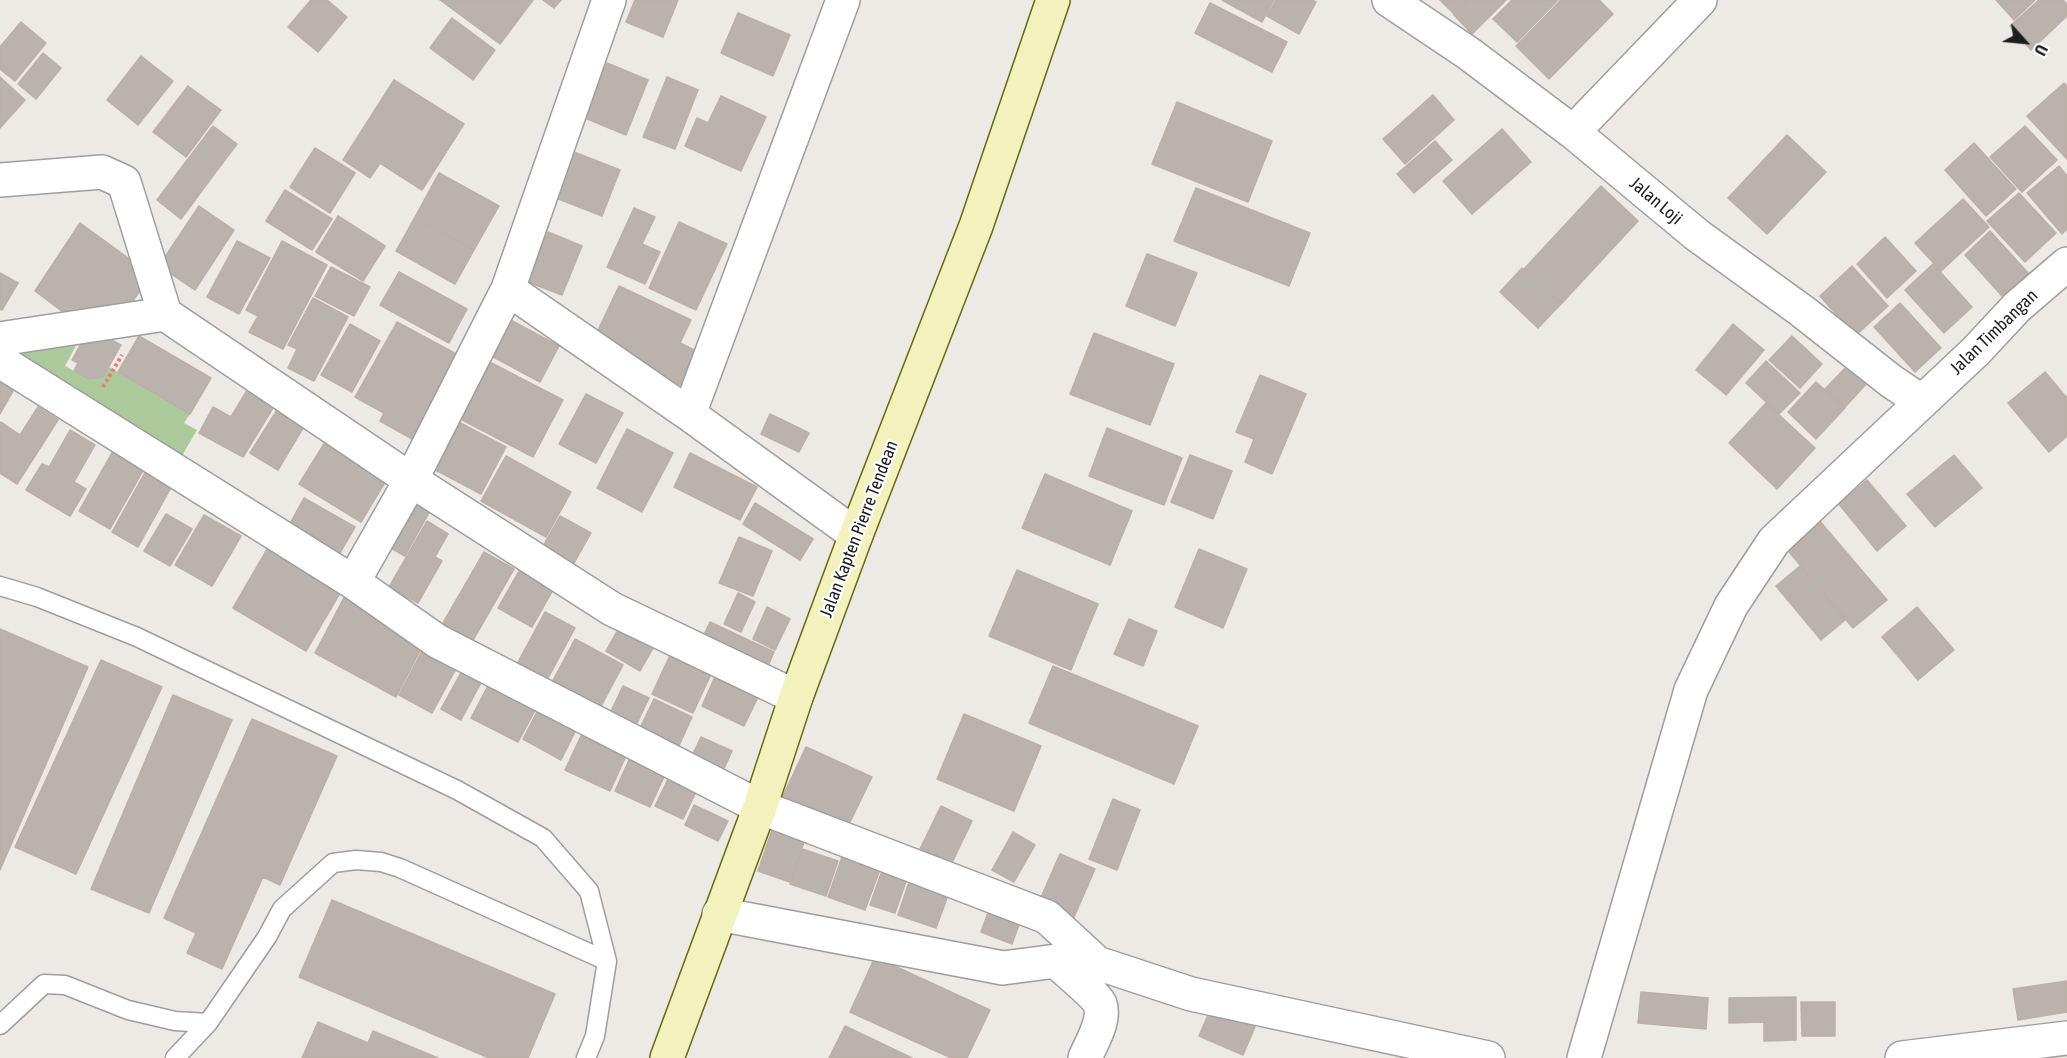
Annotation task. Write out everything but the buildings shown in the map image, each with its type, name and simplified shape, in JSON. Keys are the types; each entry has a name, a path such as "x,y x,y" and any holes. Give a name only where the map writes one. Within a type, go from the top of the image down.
{"main road":[{"name":"Jalan Kapten Pierre Tendean","path":"667,1058 760,807 796,697 976,226 1053,0"}],"street":[{"path":"354,582 411,480 508,289 609,0"},
{"path":"689,414 843,0"},
{"name":"Jalan Loji","path":"1389,0 1468,53 1573,132 1697,235 1922,402"},
{"path":"1573,132 1700,0"},
{"path":"0,180 102,172 124,182 154,316"},
{"name":"Jalan Timbangan","path":"1584,1058 1691,690 1731,606 1774,541 1976,351 2017,307 2067,264"},
{"path":"508,289 689,414 856,536"},
{"path":"0,339 154,316 612,609 796,697"},
{"path":"0,361 354,582 437,641 760,807 1047,917 1097,963"},
{"path":"719,914 1003,968 1056,961 1097,963 1191,994 1488,1058"},
{"path":"1056,961 1096,998 1101,1006 1099,1026 1085,1058"},
{"path":"1902,1058 2067,1038"}],"lane":[{"path":"0,586 37,597 137,638 457,790 543,838 589,891 607,961 595,1036 586,1058"},
{"path":"175,1058 208,1023 267,937 282,909 333,863 356,860 381,862 400,868 607,961"},
{"path":"0,1024 44,984 65,985 128,1010 175,1021 208,1023"}],"path":[{"path":"87,415 154,316"}],"green space":[{"path":"81,336 65,366 89,379 103,377 109,367 190,414 184,423 197,430 176,466 22,361 23,349"}]}
